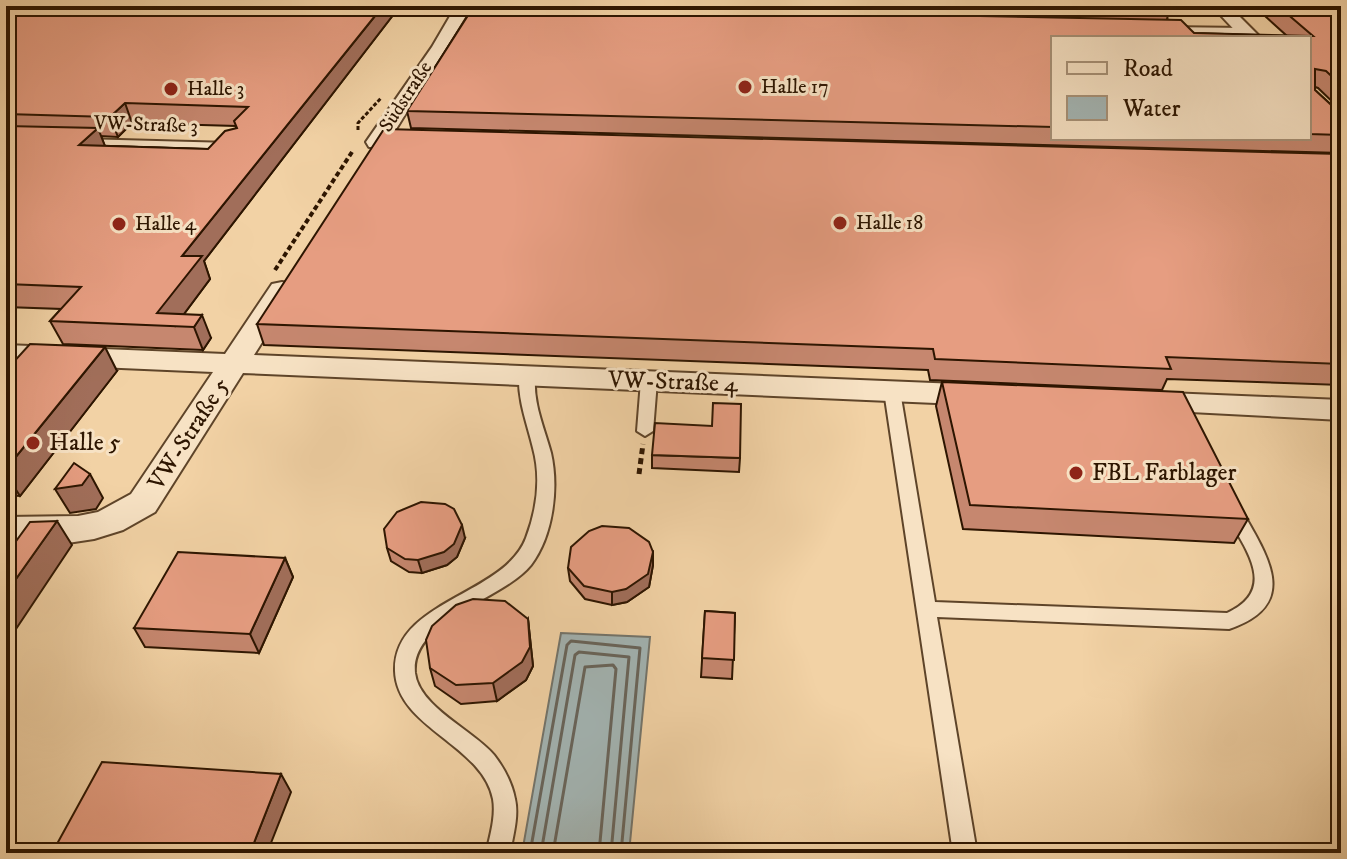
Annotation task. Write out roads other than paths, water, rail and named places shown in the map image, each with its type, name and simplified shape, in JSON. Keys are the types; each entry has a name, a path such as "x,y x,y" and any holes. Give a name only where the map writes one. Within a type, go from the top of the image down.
{"street":[{"name":"Südstraße","path":"413,137 369,150 464,6"},
{"path":"1220,6 1248,34"},
{"path":"234,364 282,274"},
{"name":"VW-Straße 4","path":"6,354 1019,397"},
{"name":"VW-Straße 5","path":"6,530 80,531 113,522 143,503 234,364"},
{"path":"1114,401 1184,417 1341,410"}],"lane":[{"path":"447,6 464,6"},
{"path":"1152,29 1248,34"},
{"name":"VW-Straße 3","path":"68,141 237,146"},
{"path":"498,853 504,798 496,776 473,746 416,699 405,671 414,638 431,623 508,575 525,559 536,533 546,470 527,396 527,376"},
{"path":"645,431 649,381"},
{"path":"892,391 965,853"},
{"path":"925,609 1229,621 1251,614 1261,603 1267,586 1261,564 1226,497"}],"water":[{"path":"561,633 650,637 629,853 522,853"}],"place":[{"name":"Halle 17","path":"745,87"},
{"name":"Halle 3","path":"171,89"},
{"name":"Halle 18","path":"840,223"},
{"name":"Halle 4","path":"119,224"},
{"name":"Halle 5","path":"33,443"},
{"name":"FBL Farblager","path":"1076,473"}]}
